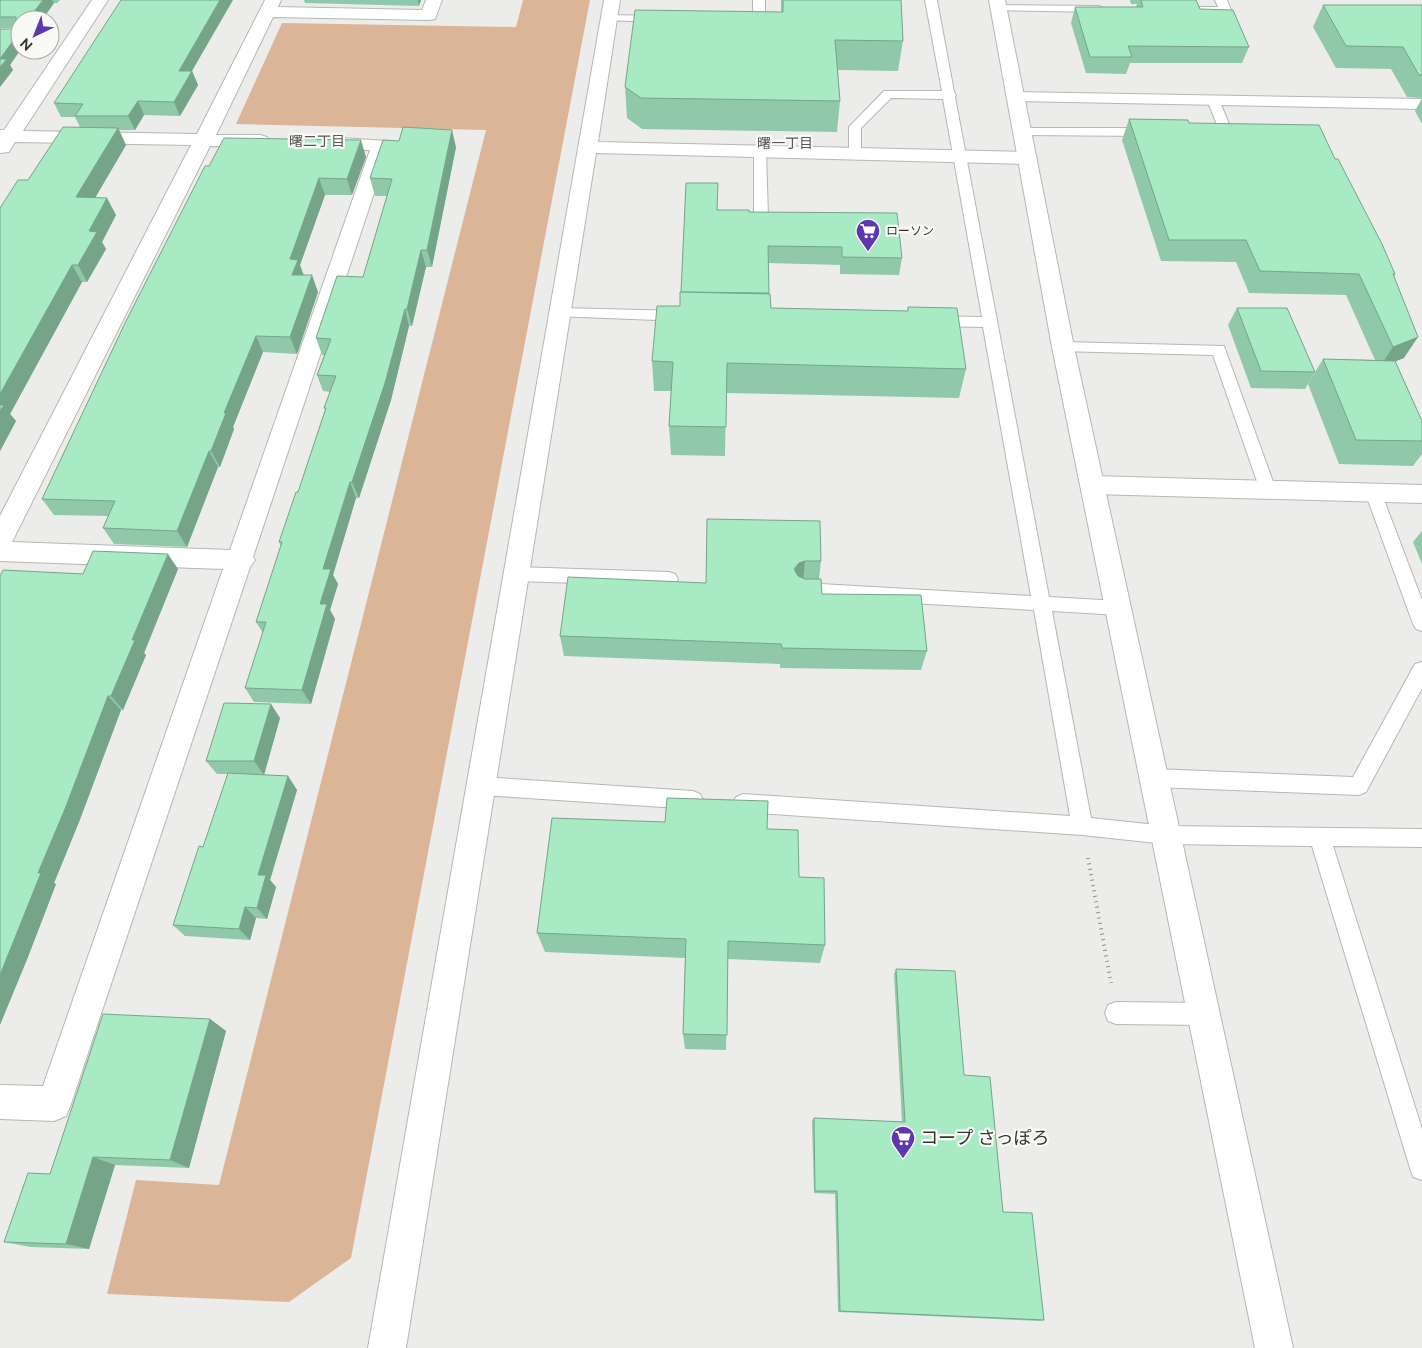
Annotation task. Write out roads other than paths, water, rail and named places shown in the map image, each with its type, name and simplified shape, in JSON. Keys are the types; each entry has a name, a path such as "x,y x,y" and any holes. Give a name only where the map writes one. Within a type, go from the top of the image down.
{"street":[{"path":"4,141 67,35 100,0"},
{"path":"0,540 270,6 429,15 434,0"},
{"path":"998,4 1063,347 1274,1348"},
{"path":"387,1348 610,9"},
{"path":"1016,97 1422,104"},
{"path":"4,141 204,139 273,142"},
{"path":"0,1102 54,1104 242,560 381,145 303,143"},
{"path":"587,147 1027,158"},
{"path":"1093,485 1422,494"},
{"path":"0,552 242,560"}],"lane":[{"path":"731,20 760,20 760,0"},
{"path":"931,0 950,95 1082,826"},
{"path":"1186,10 1225,10 1221,0"},
{"path":"998,4 1109,9"},
{"path":"610,9 674,19"},
{"path":"855,153 855,128 888,94 950,95"},
{"path":"1196,131 1226,131 1213,100"},
{"path":"1022,132 1167,132"},
{"path":"760,151 761,217"},
{"path":"560,313 697,316"},
{"path":"922,321 991,322"},
{"path":"1063,347 1219,350 1268,490"},
{"path":"1373,492 1422,624"},
{"path":"517,574 669,579"},
{"path":"803,590 1119,608"},
{"path":"1154,778 1360,786 1422,670"},
{"path":"482,786 1082,826 1166,835 1422,838"},
{"path":"1320,837 1422,1168"},
{"path":"1116,1013 1204,1014"}],"place":[{"name":"ローソン","path":"868,252"},
{"name":"コープ さっぽろ","path":"903,1159"}],"district":[{"name":"曙二丁目","path":"317,141"},
{"name":"曙一丁目","path":"785,143"}]}
